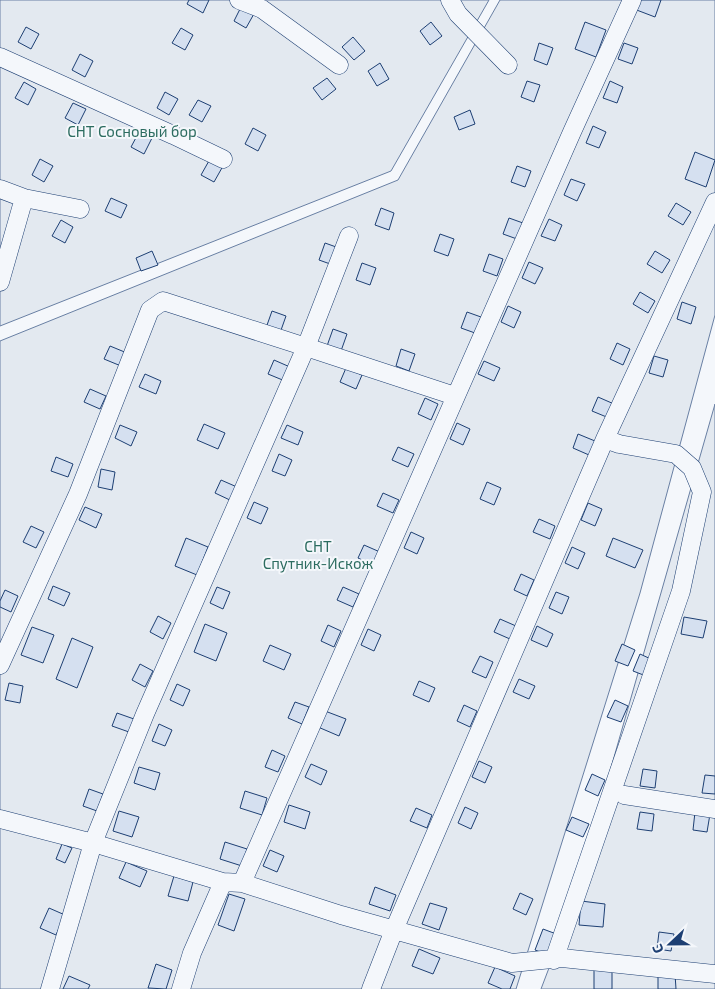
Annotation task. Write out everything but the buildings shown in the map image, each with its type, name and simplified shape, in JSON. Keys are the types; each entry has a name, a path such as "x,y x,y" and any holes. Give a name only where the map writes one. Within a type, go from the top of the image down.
{"street":[{"path":"239,0 262,9 339,65"},
{"path":"450,0 458,14 508,65"},
{"path":"242,883 455,396 632,0"},
{"path":"0,57 173,134 223,159"},
{"path":"0,189 24,198 80,209"},
{"path":"0,282 24,198"},
{"path":"371,989 394,930 605,439 715,202"},
{"path":"50,989 93,843 145,714 306,347 349,236"},
{"path":"0,665 78,494 150,310 163,301 455,396"},
{"path":"558,959 681,591 702,492 692,468 676,454 619,444 605,439"},
{"path":"624,795 715,809"},
{"path":"0,819 93,843 223,882 242,883 341,915 512,963 558,959 715,974"},
{"path":"181,989 192,953 223,882"}],"green space":[{"name":"СНТ Сосновый бор","path":"0,0 489,0 391,171 0,326"},
{"name":"СНТ Спутник-Искож","path":"500,0 715,0 715,315 640,593 516,989 0,989 0,341 398,180"},
{"path":"715,404 715,989 541,989 568,918"}]}
